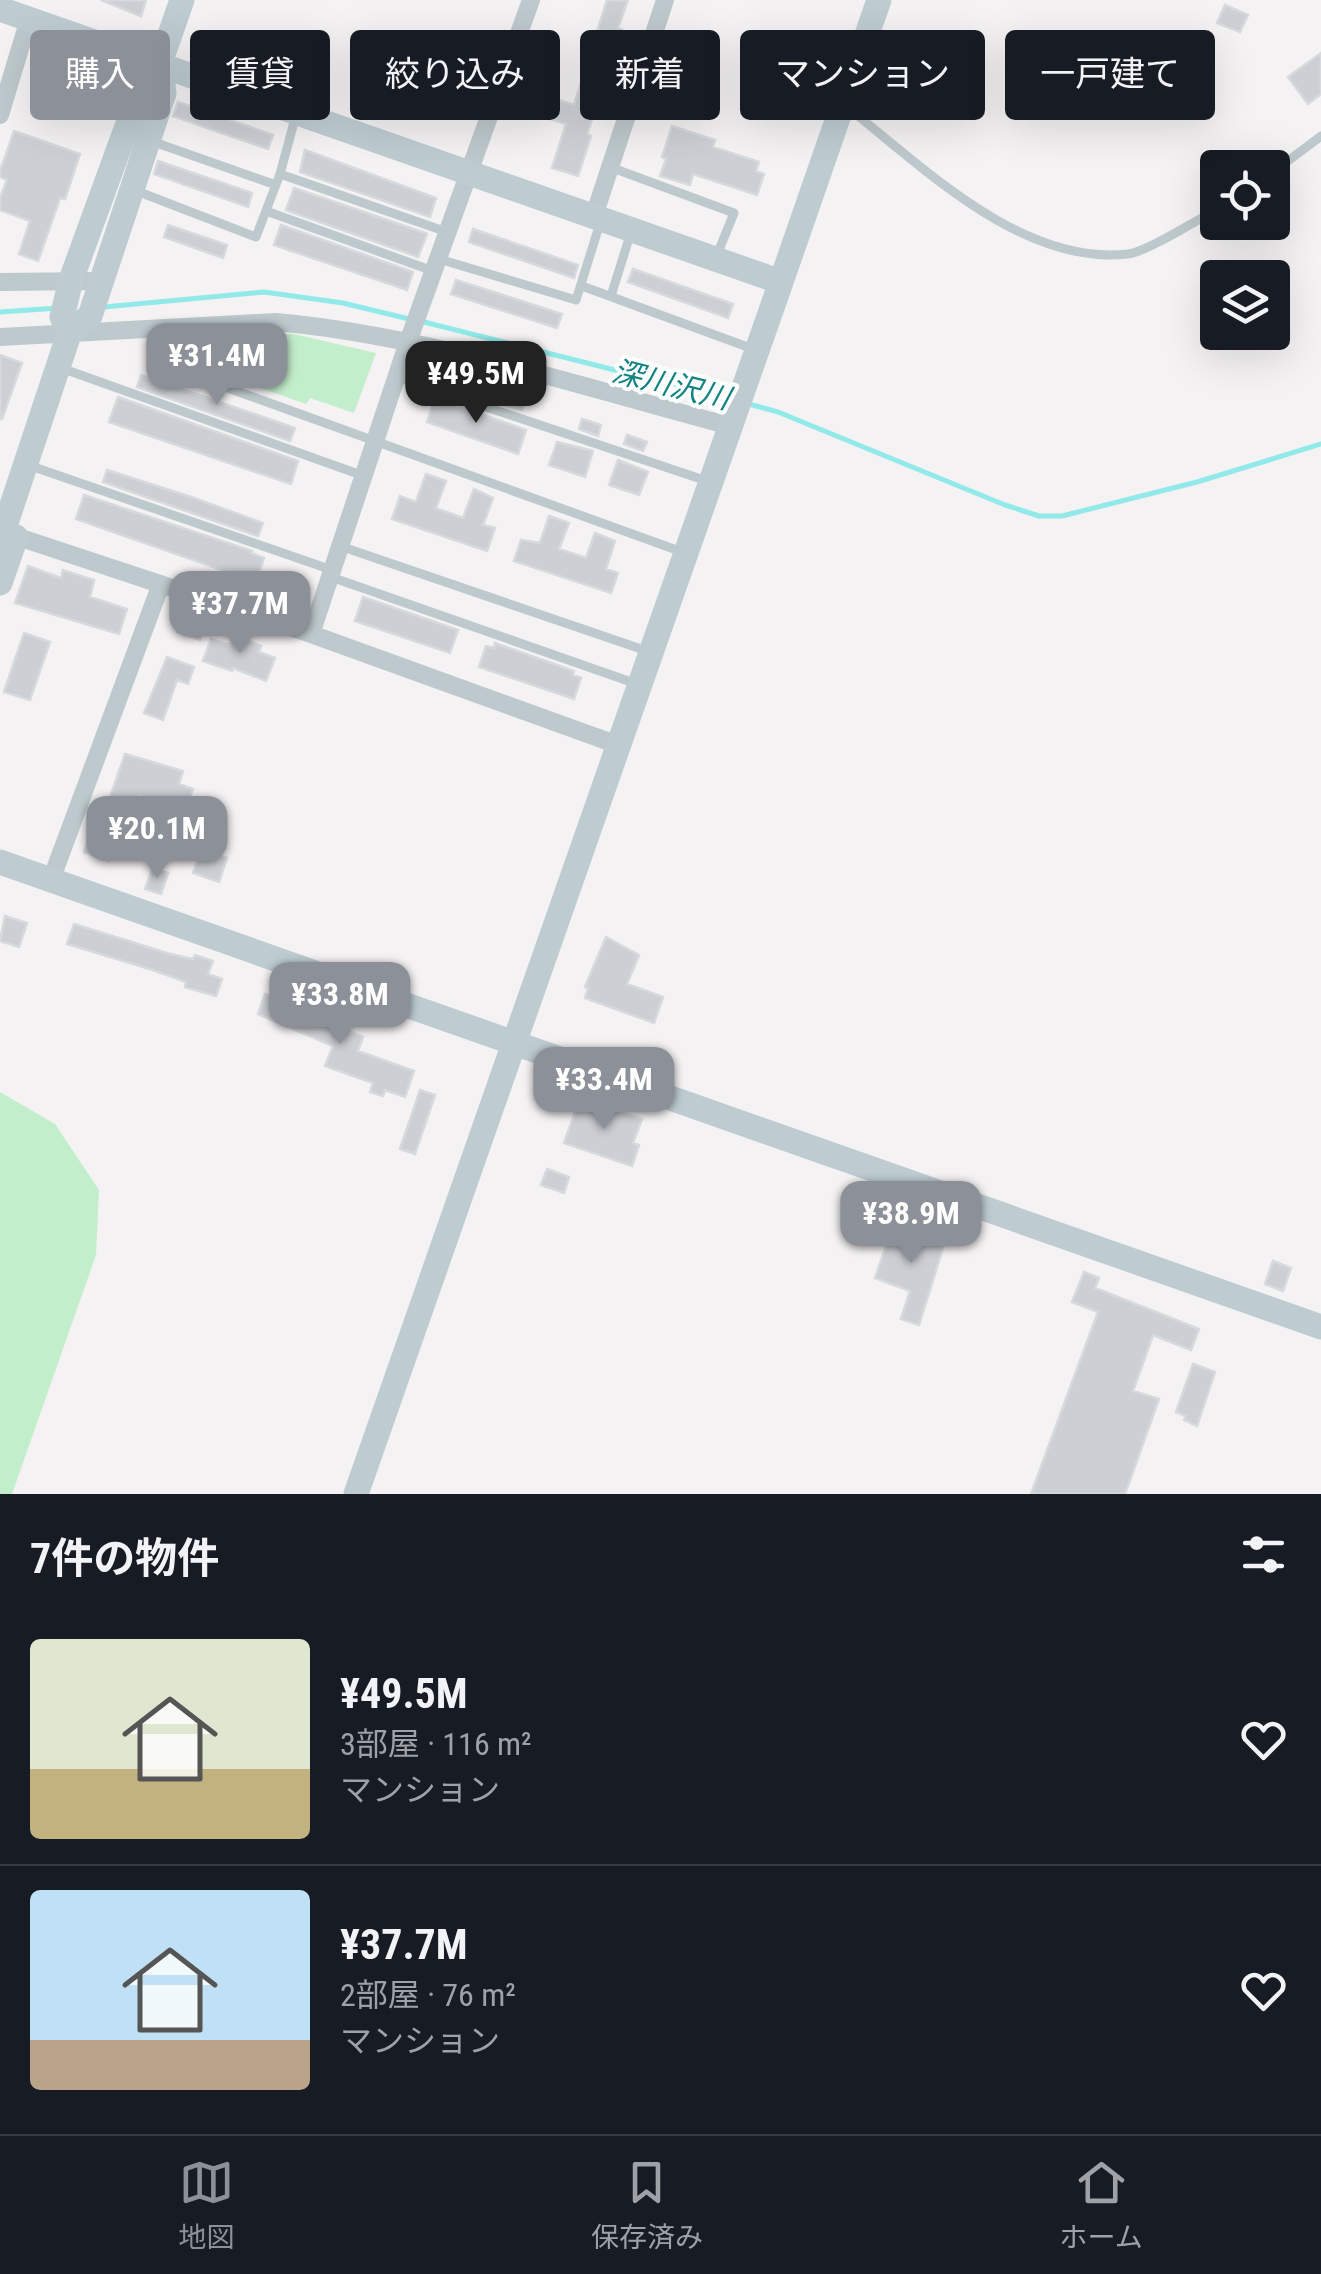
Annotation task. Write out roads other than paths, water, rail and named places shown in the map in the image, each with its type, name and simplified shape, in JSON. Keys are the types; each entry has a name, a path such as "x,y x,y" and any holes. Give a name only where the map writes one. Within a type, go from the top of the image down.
{"street":[{"path":"170,34 182,0"},
{"path":"311,634 410,336 531,0"},
{"path":"598,217 610,167 664,0"},
{"path":"868,30 879,0"},
{"path":"0,9 62,30"},
{"path":"2,103 30,19"},
{"path":"0,583 6,533 26,464 120,185 134,120"},
{"path":"120,185 148,140 155,120"},
{"path":"319,120 781,282"},
{"path":"356,1494 835,120"},
{"path":"0,282 79,303 410,336 736,409"},
{"path":"0,337 79,303"},
{"path":"6,533 311,634 618,745"},
{"path":"51,880 160,584"},
{"path":"0,862 1321,1327"}],"lane":[{"path":"120,185 256,236 278,180 294,120"},
{"path":"863,120 970,206 1046,243 1084,252 1130,254 1200,218"},
{"path":"1290,159 1321,136"},
{"path":"148,140 448,233"},
{"path":"610,167 734,213 715,258"},
{"path":"266,212 437,265 576,300 598,217"},
{"path":"611,296 632,229"},
{"path":"582,286 757,350"},
{"path":"156,362 686,553"},
{"path":"58,367 364,476"},
{"path":"396,378 710,482"},
{"path":"26,464 639,685"},
{"path":"340,546 651,653"}],"waterway":[{"name":"深川沢川","path":"104,307 264,292 343,303 409,319"},
{"name":"深川沢川","path":"0,312 58,308"},
{"name":"深川沢川","path":"420,321 730,399"},
{"name":"深川沢川","path":"745,403 778,412 1039,516 1062,516 1197,482 1321,444"}]}
